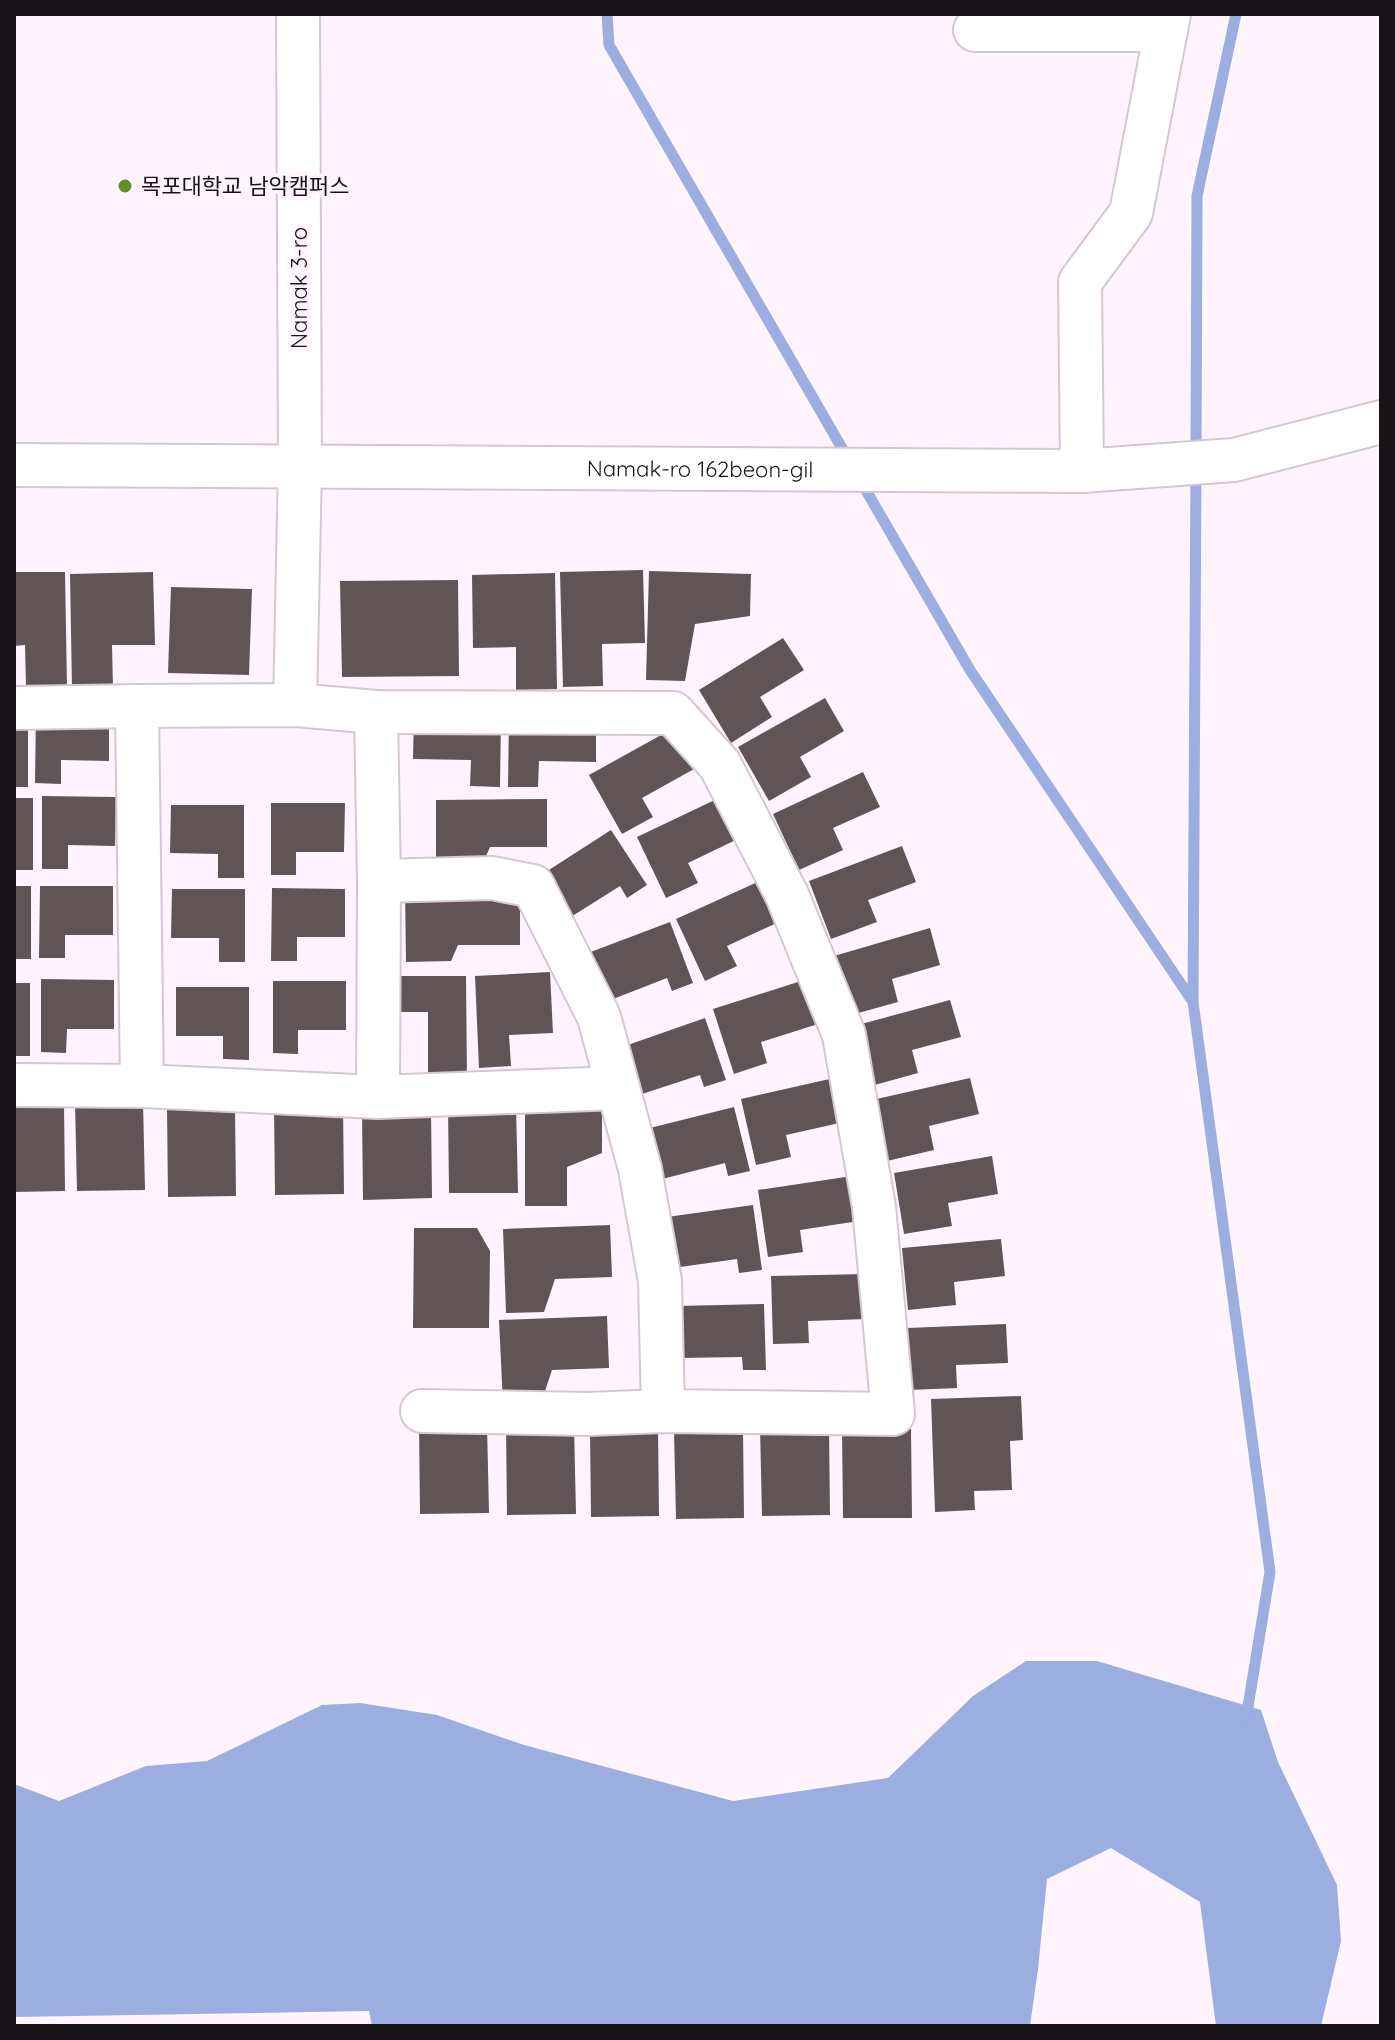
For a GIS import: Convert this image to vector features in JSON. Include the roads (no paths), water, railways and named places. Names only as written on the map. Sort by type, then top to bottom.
[{"type":"street","name":"Namak 3-ro","points":[[295,705],[300,466],[298,14]]},
{"type":"street","points":[[975,30],[1168,22],[1131,213],[1080,282],[1095,470]]},
{"type":"street","name":"Namak-ro 162beon-gil","points":[[14,465],[1095,470],[1234,460],[1381,422]]},
{"type":"street","points":[[14,708],[295,705],[376,712],[673,713],[720,765],[787,895],[844,1035],[874,1207],[893,1414],[422,1411]]},
{"type":"street","points":[[137,706],[142,1086]]},
{"type":"street","points":[[376,712],[378,1097]]},
{"type":"street","points":[[379,881],[492,878],[533,886],[599,1017],[640,1169],[660,1281],[663,1411]]},
{"type":"street","points":[[14,1085],[142,1086],[378,1097],[618,1088]]},
{"type":"water","points":[[1026,1661],[1097,1661],[1261,1710],[1278,1762],[1337,1885],[1341,1941],[1321,2026],[1216,2026],[1200,1902],[1111,1848],[1047,1879],[1030,2026],[372,2026],[369,2011],[14,2017],[14,1784],[59,1801],[146,1766],[207,1761],[322,1705],[360,1703],[437,1715],[524,1745],[733,1801],[888,1778],[973,1696]]},
{"type":"waterway","points":[[607,14],[609,45],[850,462]]},
{"type":"waterway","points":[[1196,454],[1197,196],[1236,14]]},
{"type":"waterway","points":[[1196,471],[1193,1002],[1270,1572],[1246,1719]]},
{"type":"waterway","points":[[860,480],[970,670],[1193,1002]]},
{"type":"place","name":"목포대학교 남악캠퍼스","points":[[125,186]]}]
